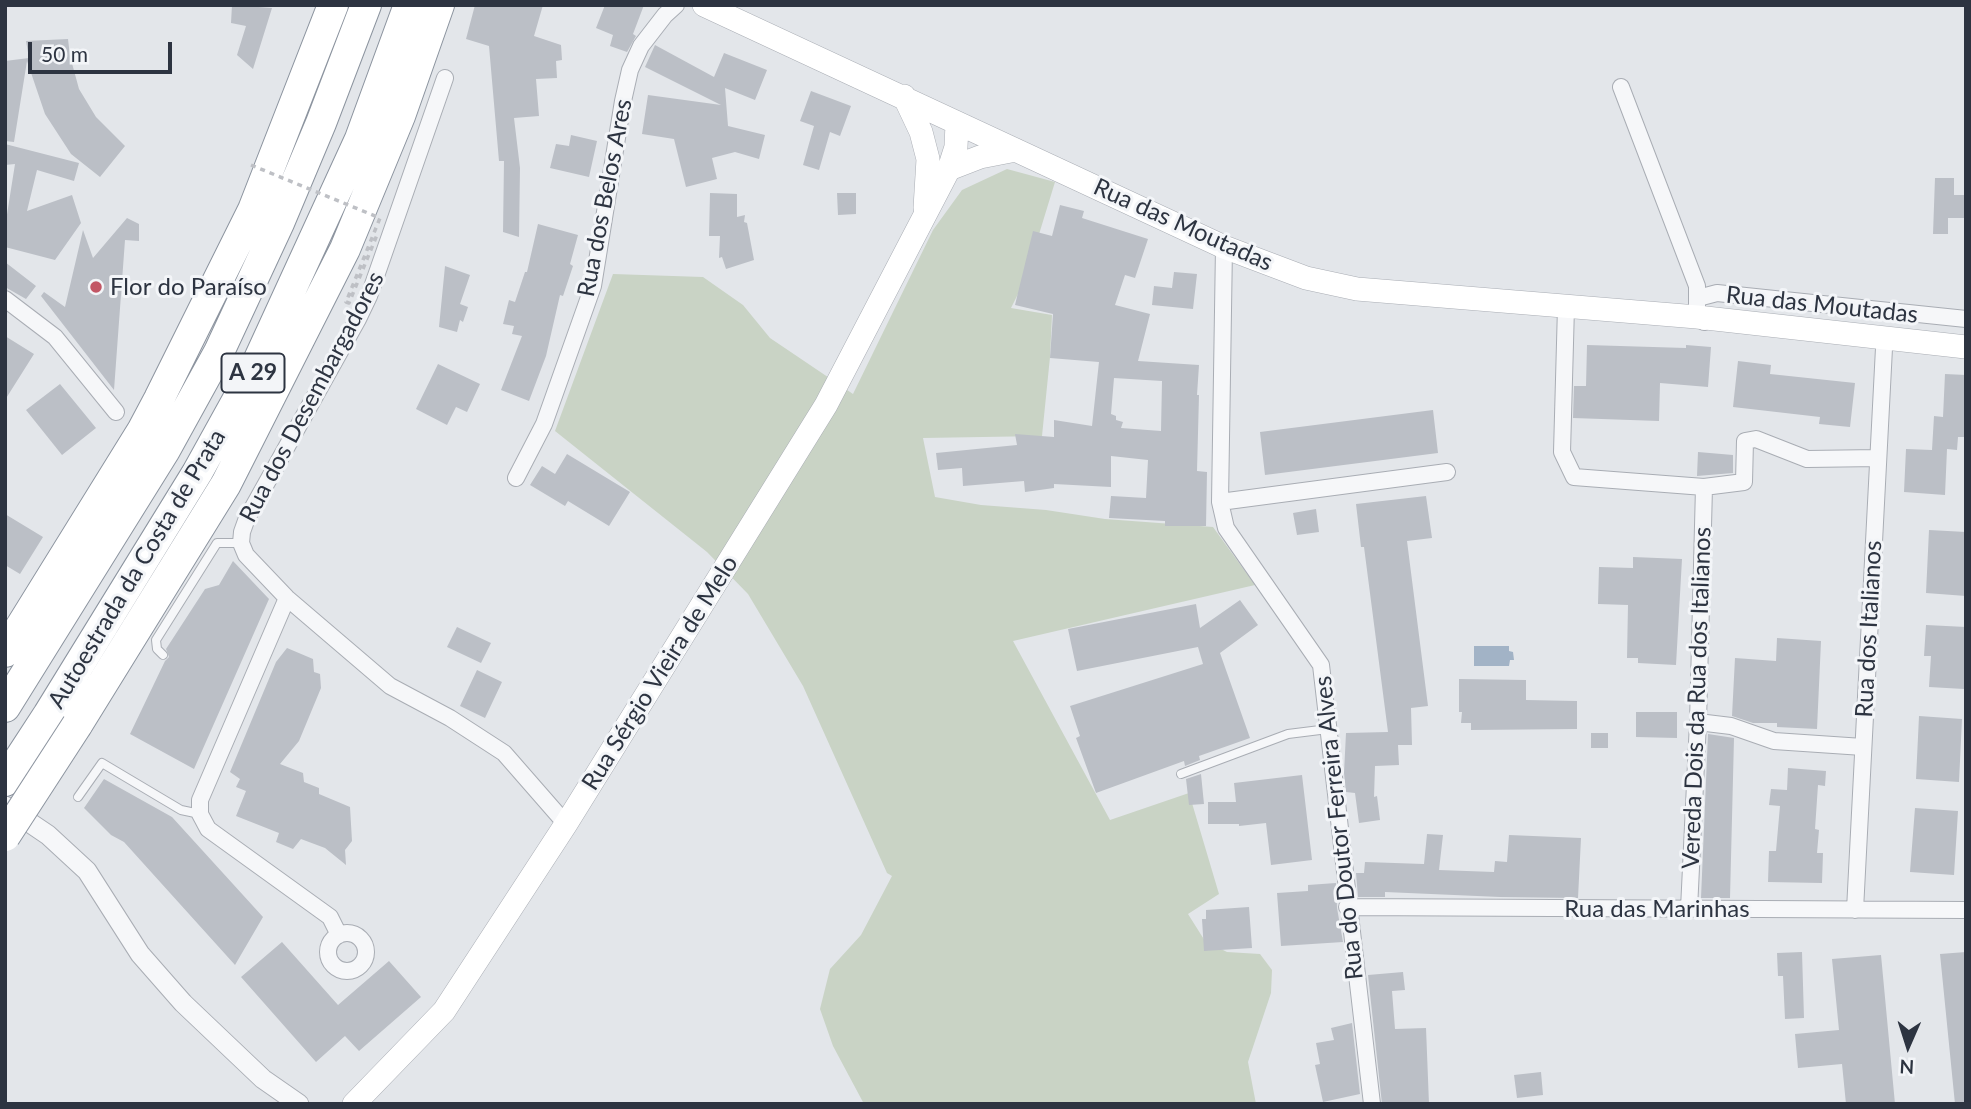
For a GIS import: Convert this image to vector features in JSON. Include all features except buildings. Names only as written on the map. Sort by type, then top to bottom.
[{"type":"highway","name":"A 29","points":[[5,652],[15,620],[142,431],[201,315],[253,210],[333,5]]},
{"type":"highway","name":"Autoestrada da Costa de Prata","points":[[11,698],[165,450],[219,352],[279,223],[366,5]]},
{"type":"highway","name":"Autoestrada da Costa de Prata","points":[[5,781],[197,473],[254,370],[360,139],[409,5]]},
{"type":"highway","name":"A 29","points":[[5,836],[226,484],[345,249],[400,116],[439,5]]},
{"type":"main road","name":"Rua das Moutadas","points":[[704,5],[1224,247],[1306,278],[1357,289],[1566,307],[1697,307],[1966,347]]},
{"type":"main road","name":"Rua Sérgio Vieira de Melo","points":[[904,96],[921,132],[928,159],[924,214]]},
{"type":"main road","name":"Rua Sérgio Vieira de Melo","points":[[354,1104],[444,1011],[566,824],[826,405],[949,169],[956,147],[957,123]]},
{"type":"main road","points":[[928,159],[939,139],[957,123]]},
{"type":"main road","points":[[949,169],[980,157],[1016,150]]},
{"type":"street","name":"Rua dos Belos Ares","points":[[516,478],[544,424],[593,286],[630,70],[641,46],[676,5]]},
{"type":"street","name":"Rua dos Desembargadores","points":[[445,78],[369,296],[247,518],[241,543],[246,555],[287,598],[390,686],[450,718],[503,753],[566,824]]},
{"type":"street","points":[[1621,87],[1697,286],[1697,307]]},
{"type":"street","name":"Rua do Doutor Ferreira Alves","points":[[1224,247],[1220,502],[1226,528],[1321,665],[1372,1104]]},
{"type":"street","name":"Rua das Moutadas","points":[[1966,319],[1717,293],[1697,307],[1716,328],[1966,357]]},
{"type":"street","points":[[5,299],[55,337],[116,412]]},
{"type":"street","points":[[1566,307],[1562,452],[1574,477],[1704,487],[1744,482],[1745,441],[1756,439],[1807,459],[1878,458]]},
{"type":"street","name":"Rua dos Italianos","points":[[1855,910],[1884,348]]},
{"type":"street","points":[[1220,502],[1447,472]]},
{"type":"street","name":"Vereda Dois da Rua dos Italianos","points":[[1689,909],[1698,722],[1704,487]]},
{"type":"street","points":[[287,598],[200,800],[200,814],[208,829],[330,917],[339,934]]},
{"type":"street","points":[[1698,722],[1731,726],[1774,741],[1863,747]]},
{"type":"street","points":[[5,806],[48,835],[87,871],[140,954],[183,1003],[263,1079],[295,1103]]},
{"type":"street","name":"Rua das Marinhas","points":[[1347,907],[1966,910]]},
{"type":"lane","points":[[163,654],[157,649],[156,640],[217,543],[241,543]]},
{"type":"lane","points":[[1181,774],[1288,734],[1328,729]]},
{"type":"lane","points":[[78,797],[102,763],[181,810],[200,814]]},
{"type":"path","points":[[251,165],[380,218],[346,302],[349,303],[377,235]]},
{"type":"green space","points":[[1007,169],[1055,182],[1025,280],[1011,308],[1052,315],[1042,436],[923,438],[935,497],[1105,519],[1213,527],[1255,585],[1013,641],[1110,820],[1189,793],[1219,894],[1188,914],[1205,941],[1227,952],[1260,954],[1272,970],[1271,993],[1248,1062],[1256,1104],[864,1104],[833,1046],[820,1009],[830,969],[861,935],[892,876],[887,873],[803,686],[748,594],[707,552],[555,431],[613,274],[703,277],[743,305],[770,338],[853,394],[933,230],[962,190]]},
{"type":"water","points":[[1474,646],[1509,646],[1514,660],[1510,660],[1509,666],[1474,666]]},
{"type":"place","name":"Flor do Paraíso","points":[[96,287]]}]
